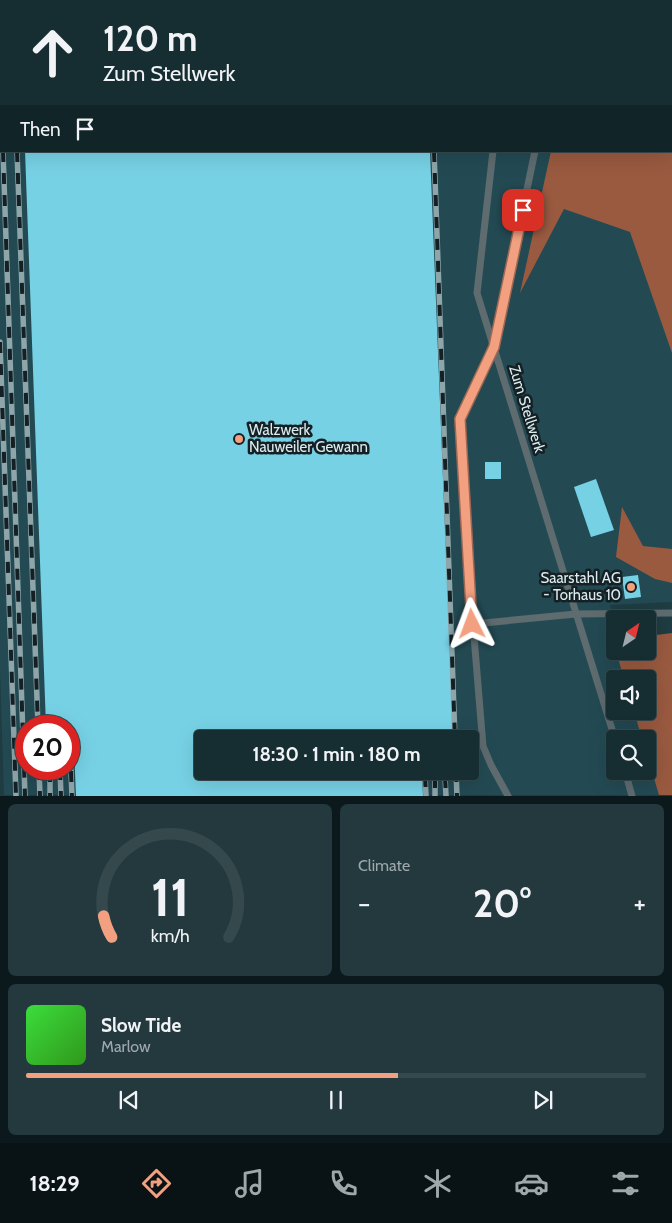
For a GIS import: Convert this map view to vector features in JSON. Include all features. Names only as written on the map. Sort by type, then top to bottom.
[{"type":"lane","points":[[493,152],[477,293],[494,347],[460,419],[472,624],[483,746],[490,765],[508,796]]},
{"type":"lane","name":"Zum Stellwerk","points":[[535,152],[494,347],[612,730]]},
{"type":"lane","points":[[472,624],[576,614],[672,613]]},
{"type":"lane","points":[[628,780],[632,796]]},
{"type":"shaded area","name":"Walzwerk Nauweiler Gewann","points":[[0,152],[672,152],[672,602],[610,605],[611,610],[606,610],[606,660],[625,660],[628,670],[606,670],[606,720],[641,720],[644,730],[606,730],[606,780],[656,780],[656,776],[661,795],[4,795],[0,670]]},
{"type":"shaded area","points":[[551,152],[672,152],[672,353],[630,232],[564,209],[520,293]]},
{"type":"shaded area","points":[[622,507],[643,546],[672,549],[672,583],[655,579],[616,557]]},
{"type":"shaded area","points":[[672,633],[672,795],[659,795],[655,780],[656,730],[639,730],[637,720],[656,720],[656,670],[621,670],[619,660],[656,660],[656,635]]},
{"type":"building","name":"Walzwerk Nauweiler Gewann","points":[[25,152],[430,152],[453,730],[194,730],[194,780],[422,780],[423,796],[76,796],[75,780],[80,780],[80,715],[46,715]]},
{"type":"building","points":[[485,462],[501,462],[501,479],[485,479]]},
{"type":"building","points":[[596,479],[614,530],[591,537],[574,487]]},
{"type":"building","name":"Saarstahl AG - Torhaus 10","points":[[638,575],[641,597],[625,599],[622,577]]},
{"type":"railway","points":[[3,152],[25,796]]},
{"type":"railway","points":[[17,152],[38,715]]},
{"type":"railway","points":[[434,152],[455,730]]},
{"type":"railway","points":[[0,342],[16,796]]},
{"type":"railway","points":[[39,780],[40,796]]},
{"type":"railway","points":[[50,780],[50,796]]},
{"type":"railway","points":[[60,780],[61,796]]},
{"type":"railway","points":[[71,780],[72,796]]},
{"type":"railway","points":[[425,780],[426,796]]},
{"type":"railway","points":[[435,780],[435,796]]},
{"type":"railway","points":[[445,780],[446,796]]},
{"type":"railway","points":[[456,780],[457,796]]},
{"type":"place","name":"Walzwerk Nauweiler Gewann","points":[[239,439]]},
{"type":"place","name":"Saarstahl AG - Torhaus 10","points":[[631,587]]},
{"type":"route","points":[[472,624],[460,419],[494,347],[523,210]]}]
